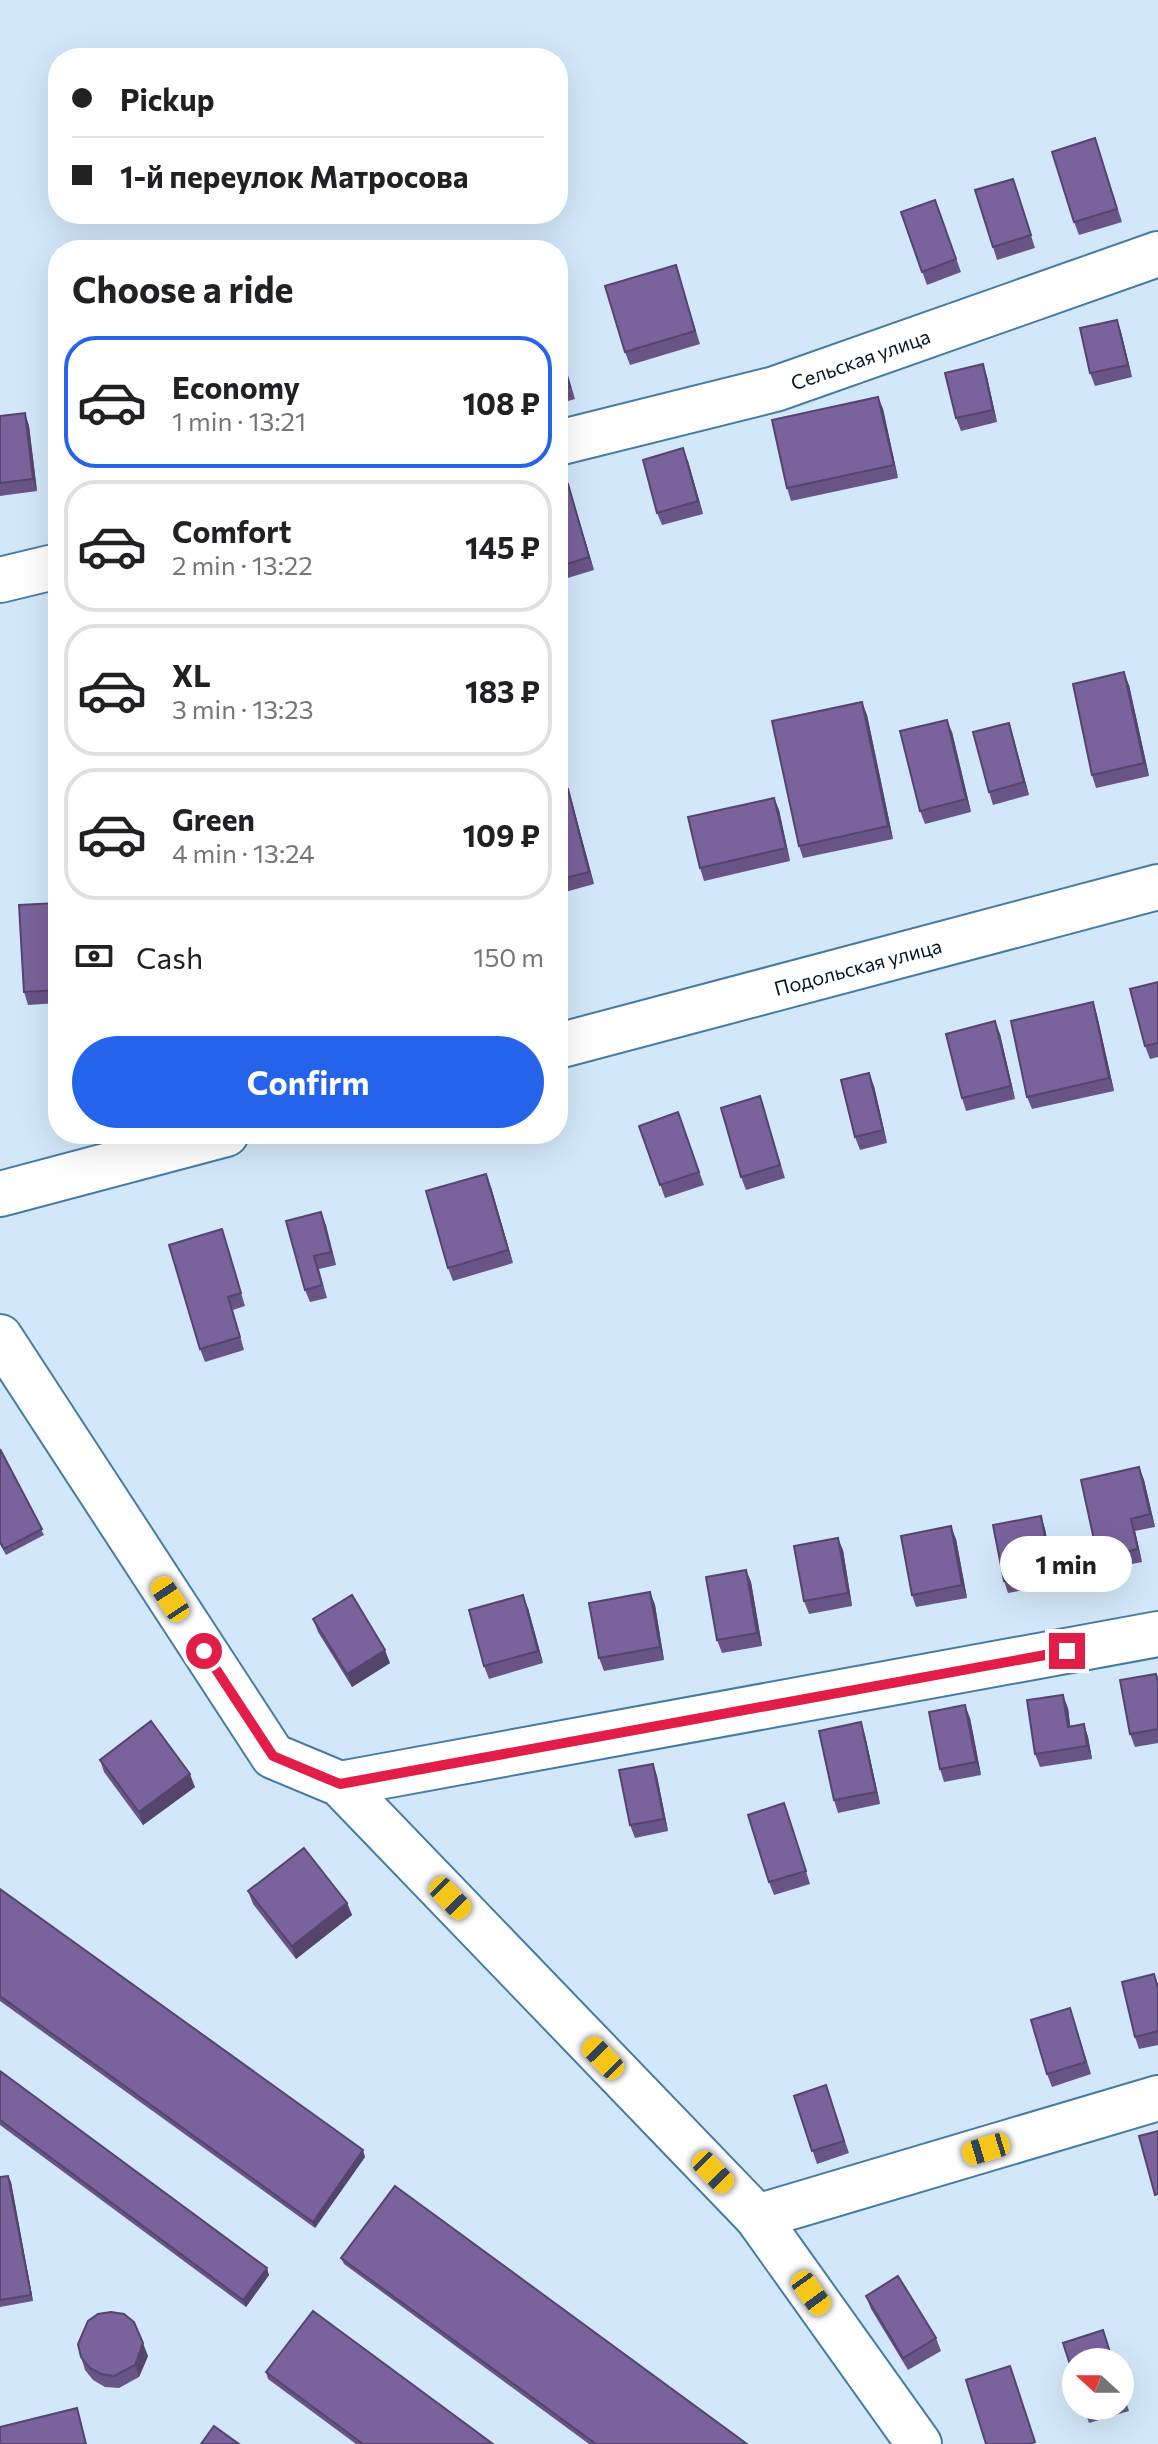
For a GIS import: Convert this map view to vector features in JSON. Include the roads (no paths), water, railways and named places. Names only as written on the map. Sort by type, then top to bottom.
[{"type":"street","name":"Сельская улица","points":[[568,441],[775,389],[1158,254]]},
{"type":"street","points":[[0,580],[48,568]]},
{"type":"street","name":"Подольская улица","points":[[568,1043],[1158,887]]},
{"type":"street","points":[[0,1194],[188,1144]]},
{"type":"street","points":[[0,1337],[273,1756],[340,1784],[757,2217],[919,2444]]},
{"type":"street","points":[[340,1784],[1158,1634]]},
{"type":"street","points":[[757,2217],[1158,2098]]}]
